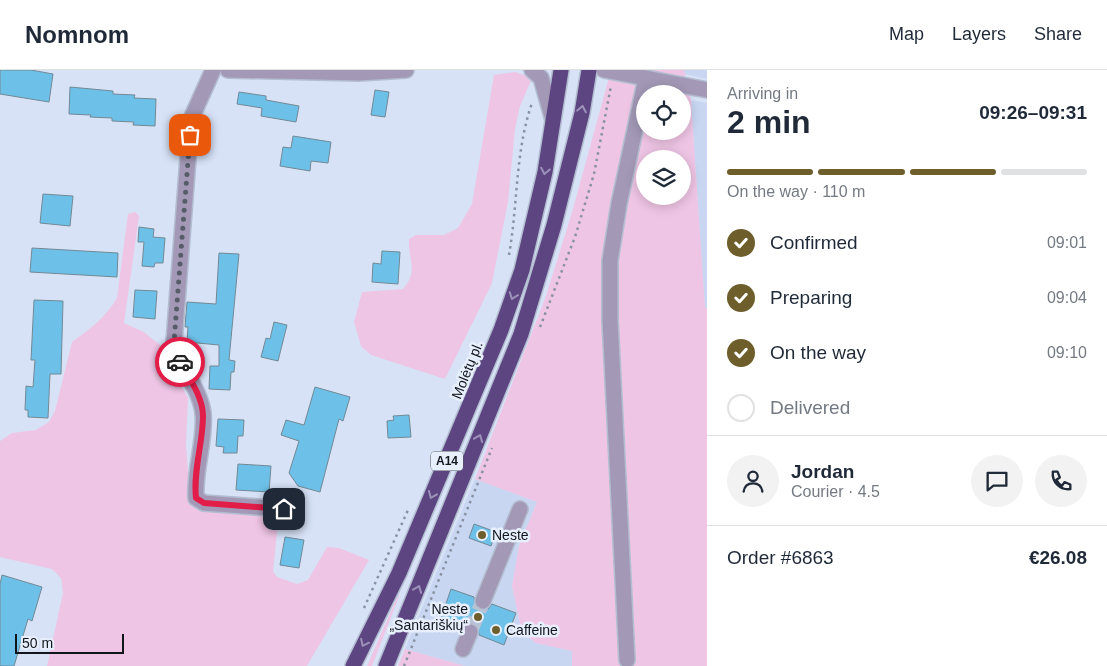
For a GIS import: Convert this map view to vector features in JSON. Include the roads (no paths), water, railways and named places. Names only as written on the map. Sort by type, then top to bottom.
[{"type":"highway","name":"Molėtų pl.","points":[[353,666],[399,573],[501,330],[522,270],[554,123],[561,70]]},
{"type":"highway","name":"A14","points":[[386,666],[521,334],[554,225],[582,113],[589,70]]},
{"type":"street","points":[[213,70],[191,119],[174,342],[180,361],[200,400],[203,415],[195,484],[196,498],[204,503],[284,509]]},
{"type":"street","points":[[228,70],[350,73],[406,70]]},
{"type":"street","points":[[604,70],[707,90]]},
{"type":"street","points":[[536,74],[554,123]]},
{"type":"street","points":[[627,660],[611,339],[610,261],[618,212],[646,78]]},
{"type":"street","points":[[483,600],[520,509]]},
{"type":"street","points":[[463,649],[470,632]]},
{"type":"tunnel","points":[[470,632],[483,601]]},
{"type":"place","name":"Neste","points":[[482,535]]},
{"type":"place","name":"Neste „Santariškių“","points":[[478,617]]},
{"type":"place","name":"Caffeine","points":[[496,630]]}]
